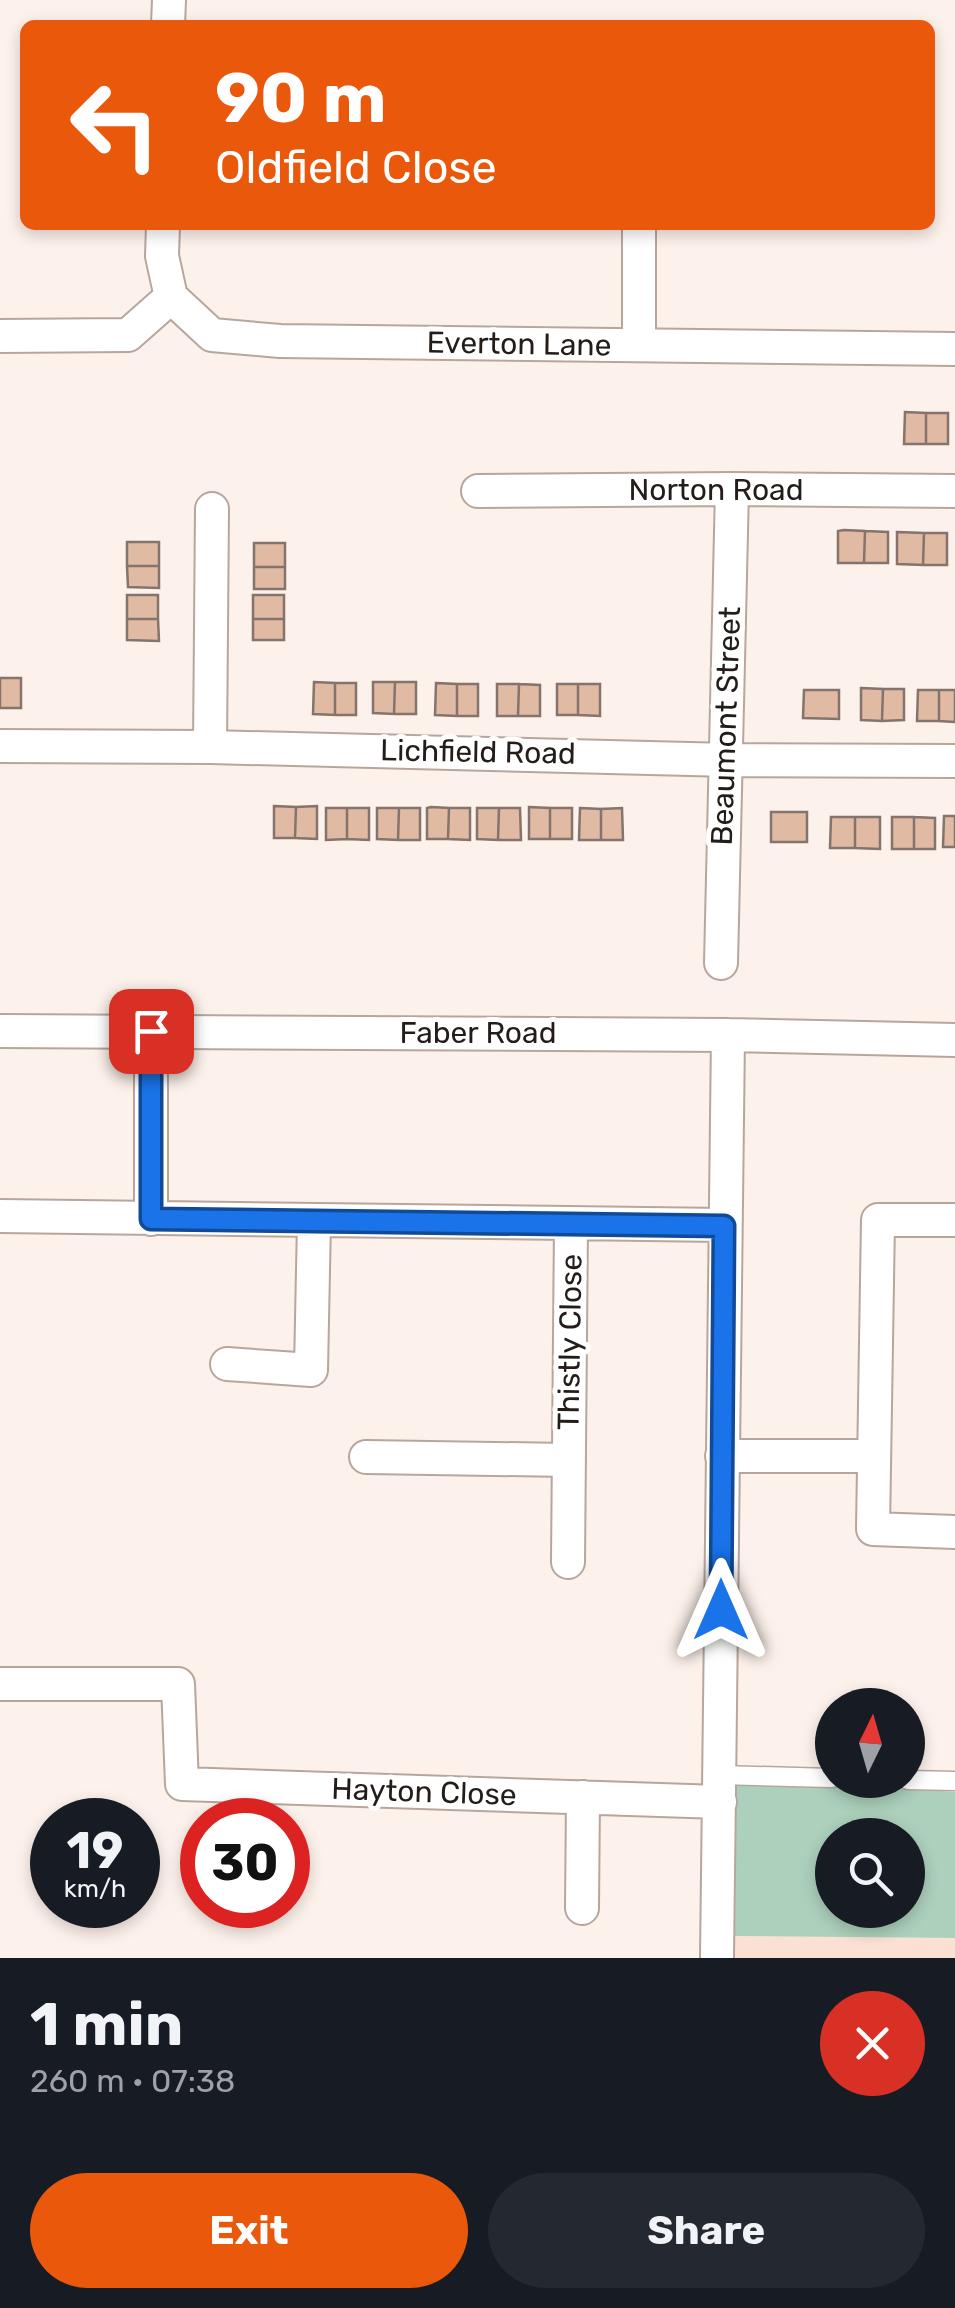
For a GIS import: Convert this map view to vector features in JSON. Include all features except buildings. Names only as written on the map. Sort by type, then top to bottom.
[{"type":"street","points":[[0,336],[128,336],[171,297],[162,256],[163,230]]},
{"type":"street","points":[[639,230],[639,345]]},
{"type":"street","name":"Everton Lane","points":[[171,297],[212,334],[280,340],[955,349]]},
{"type":"street","name":"Beaumont Street","points":[[721,963],[732,489]]},
{"type":"street","name":"Norton Road","points":[[478,491],[955,491]]},
{"type":"street","points":[[210,746],[212,509]]},
{"type":"street","name":"Lichfield Road","points":[[0,746],[210,746],[955,761]]},
{"type":"street","name":"Faber Road","points":[[0,1031],[955,1040]]},
{"type":"street","points":[[151,1031],[151,1219]]},
{"type":"street","points":[[717,1958],[728,1035]]},
{"type":"street","points":[[0,1216],[724,1226]]},
{"type":"street","points":[[955,1220],[878,1220],[873,1530],[955,1532]]},
{"type":"street","points":[[227,1364],[311,1370],[314,1221]]},
{"type":"street","name":"Thistly Close","points":[[568,1562],[571,1224]]},
{"type":"street","points":[[722,1456],[874,1456]]},
{"type":"street","name":"Thistly Close","points":[[366,1457],[568,1460]]},
{"type":"street","name":"Hayton Close","points":[[0,1684],[178,1684],[182,1784],[583,1798],[720,1788]]},
{"type":"street","points":[[582,1908],[583,1798]]},
{"type":"lane","points":[[720,1788],[815,1780]]},
{"type":"lane","points":[[925,1780],[955,1781]]},
{"type":"shaded area","points":[[735,1936],[955,1938],[955,1958],[733,1958]]},
{"type":"green space","points":[[736,1775],[815,1781],[815,1798],[925,1798],[925,1790],[955,1792],[955,1938],[735,1936]]},
{"type":"route","points":[[151,1031],[151,1219],[724,1226],[721,1610]]}]
